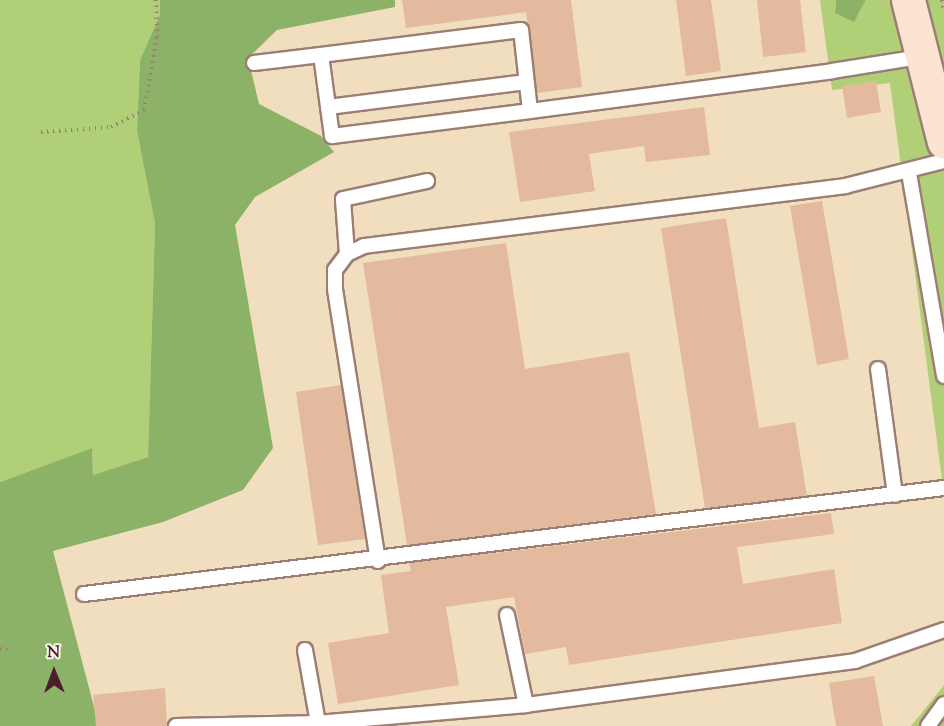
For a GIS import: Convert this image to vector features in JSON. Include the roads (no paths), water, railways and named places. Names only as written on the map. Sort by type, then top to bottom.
[{"type":"main road","points":[[908,0],[919,57],[944,142]]},
{"type":"lane","points":[[254,63],[521,30],[530,111]]},
{"type":"lane","points":[[321,55],[332,136],[919,57]]},
{"type":"lane","points":[[328,107],[526,82]]},
{"type":"lane","points":[[378,561],[335,288],[335,270],[347,254],[364,246],[845,186],[909,173],[944,161]]},
{"type":"lane","points":[[909,173],[944,376]]},
{"type":"lane","points":[[347,254],[343,199],[427,181]]},
{"type":"lane","points":[[878,369],[895,495]]},
{"type":"lane","points":[[84,594],[378,561],[944,488]]},
{"type":"lane","points":[[507,615],[526,705]]},
{"type":"lane","points":[[176,726],[318,723],[526,705],[855,661],[944,630]]},
{"type":"lane","points":[[305,650],[318,723]]},
{"type":"lane","points":[[928,726],[944,704]]}]
